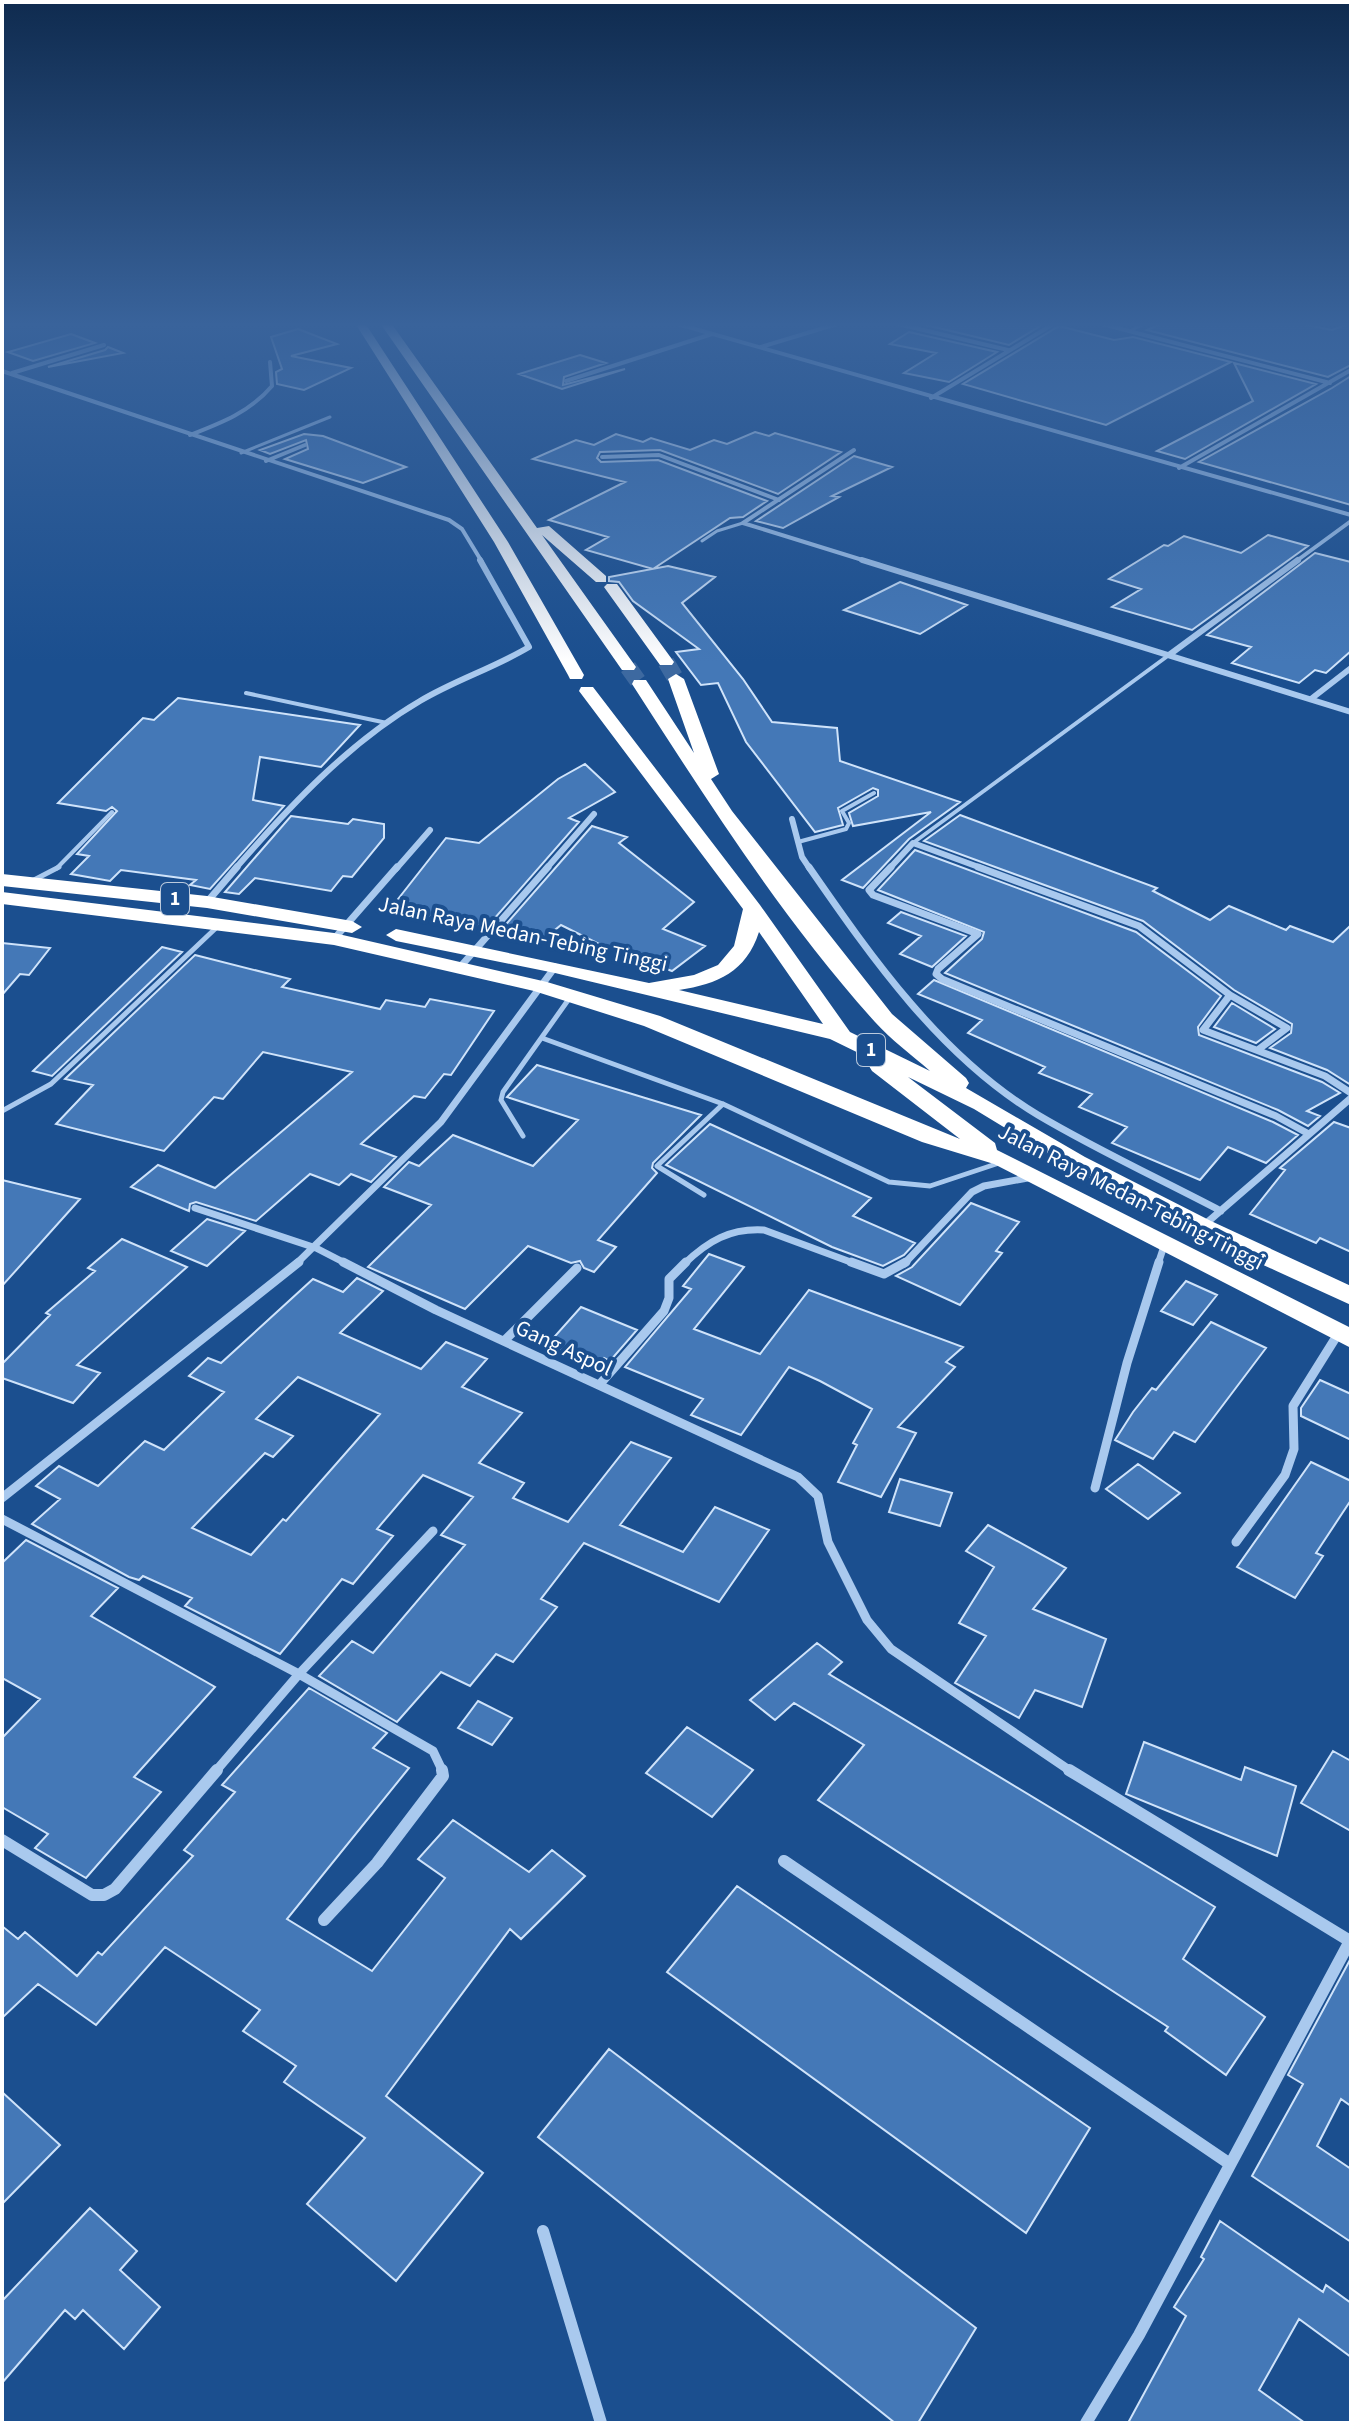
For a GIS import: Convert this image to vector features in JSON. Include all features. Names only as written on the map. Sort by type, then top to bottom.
[{"type":"highway","points":[[433,436],[501,542],[582,683],[753,909],[837,1034],[1004,1160]]},
{"type":"highway","points":[[465,436],[634,676],[724,813],[884,1019],[982,1104]]},
{"type":"highway","points":[[511,502],[606,583],[666,662]]},
{"type":"highway","points":[[676,679],[724,813]]},
{"type":"highway","name":"Jalan Raya Medan-Tebing Tinggi","points":[[2,880],[207,902],[467,958],[555,967],[837,1034],[982,1104],[1077,1162],[1202,1227],[1351,1296]]},
{"type":"highway","name":"Jalan Raya Medan-Tebing Tinggi","points":[[2,898],[221,923],[340,932]]},
{"type":"highway","points":[[624,983],[663,985],[720,974],[745,952],[751,937],[753,909]]},
{"type":"highway","name":"Jalan Raya Medan-Tebing Tinggi","points":[[467,958],[540,986],[652,1021],[930,1137],[1004,1160],[1345,1336]]},
{"type":"street","points":[[193,436],[449,520],[462,529],[529,642],[529,647],[519,653],[408,708],[387,723],[272,825],[207,902]]},
{"type":"street","points":[[1066,436],[1351,515]]},
{"type":"street","points":[[1179,468],[1236,436]]},
{"type":"street","points":[[266,461],[305,445]]},
{"type":"street","points":[[743,523],[854,450]]},
{"type":"street","points":[[602,457],[659,455],[779,500]]},
{"type":"street","points":[[1169,655],[1351,521]]},
{"type":"street","points":[[743,523],[1351,712]]},
{"type":"street","points":[[1311,699],[1351,668]]},
{"type":"street","points":[[467,958],[594,814]]},
{"type":"street","points":[[792,819],[802,857],[866,950],[913,1006],[987,1078],[1037,1114],[1221,1211]]},
{"type":"street","points":[[340,932],[430,830]]},
{"type":"street","points":[[1259,1049],[1287,1028],[1230,995],[1139,926],[913,843],[869,890],[873,895],[978,934],[938,969],[936,974],[942,979],[1276,1116],[1307,1133]]},
{"type":"street","points":[[2,1498],[316,1248],[441,1122],[555,967]]},
{"type":"street","points":[[1202,1227],[1351,1096],[1325,1076],[1203,1030],[1205,1023],[1229,1001],[1230,995]]},
{"type":"street","points":[[600,1384],[664,1311],[669,1298],[669,1279],[707,1242],[724,1232],[744,1227],[764,1230],[871,1272],[884,1274],[900,1268],[972,1192],[984,1186],[1037,1176]]},
{"type":"street","name":"Gang Aspol","points":[[195,1208],[316,1248],[436,1310],[798,1477],[818,1496],[828,1542],[867,1620],[891,1649],[1073,1773],[1350,1940]]},
{"type":"street","points":[[1095,1488],[1127,1363],[1165,1243]]},
{"type":"street","points":[[505,1340],[577,1268]]},
{"type":"street","points":[[1236,1542],[1285,1475],[1294,1449],[1293,1406],[1345,1336]]},
{"type":"street","points":[[2,1519],[299,1674],[433,1751],[442,1765],[443,1776],[377,1863],[324,1920]]},
{"type":"street","points":[[2,1840],[92,1895],[104,1895],[115,1889],[299,1674],[433,1531]]},
{"type":"street","points":[[784,1861],[1230,2164]]},
{"type":"street","points":[[1086,2423],[1139,2335],[1350,1940]]},
{"type":"street","points":[[543,2231],[601,2423]]},
{"type":"lane","points":[[241,453],[283,436]]},
{"type":"lane","points":[[702,541],[717,531],[743,523]]},
{"type":"lane","points":[[913,843],[1169,655]]},
{"type":"lane","points":[[246,693],[387,723]]},
{"type":"lane","points":[[798,842],[846,829],[849,823],[842,811],[874,793]]},
{"type":"lane","points":[[29,882],[58,868],[112,812]]},
{"type":"lane","points":[[2,1111],[51,1084],[221,923]]},
{"type":"lane","points":[[523,1136],[501,1100],[508,1085],[571,996]]},
{"type":"lane","points":[[542,1038],[723,1104],[889,1182],[930,1186],[1004,1160]]},
{"type":"lane","points":[[704,1195],[657,1166],[723,1104]]},
{"type":"building","points":[[298,436],[323,436],[406,467],[363,483],[285,459],[308,449],[306,440],[270,454],[260,450]]},
{"type":"building","points":[[612,436],[643,442],[651,438],[690,450],[714,440],[727,444],[745,436],[786,436],[841,452],[778,494],[660,450],[600,452],[597,458],[601,462],[658,460],[767,501],[743,517],[730,518],[653,569],[586,550],[608,537],[549,520],[625,482],[533,459],[576,440],[594,445]]},
{"type":"building","points":[[1185,436],[1225,436],[1185,459],[1157,451]]},
{"type":"building","points":[[1245,436],[1351,436],[1351,505],[1199,462]]},
{"type":"building","points":[[854,456],[892,467],[832,496],[839,497],[783,528],[756,521]]},
{"type":"building","points":[[1268,535],[1308,546],[1192,630],[1112,607],[1141,589],[1109,579],[1164,545],[1168,546],[1184,536],[1241,553]]},
{"type":"building","points":[[1315,553],[1351,562],[1351,651],[1326,673],[1315,670],[1299,683],[1232,663],[1251,647],[1207,635]]},
{"type":"building","points":[[668,566],[715,577],[682,603],[743,679],[772,722],[837,728],[840,761],[960,802],[909,839],[863,888],[842,880],[931,812],[853,826],[849,813],[878,796],[878,790],[873,788],[838,808],[843,825],[815,832],[746,742],[718,683],[701,685],[676,652],[699,649],[633,601],[619,582],[609,581],[609,577]]},
{"type":"building","points":[[900,582],[967,605],[920,634],[844,610]]},
{"type":"building","points":[[178,698],[360,725],[321,767],[260,757],[253,800],[284,806],[210,889],[190,885],[196,880],[121,870],[110,881],[71,874],[89,856],[77,854],[117,811],[112,807],[106,811],[58,803],[143,718],[154,720]]},
{"type":"building","points":[[585,764],[615,792],[569,818],[579,822],[487,927],[391,908],[446,838],[479,843],[558,779]]},
{"type":"building","points":[[960,815],[1157,888],[1153,891],[1210,920],[1229,906],[1286,930],[1290,926],[1333,942],[1351,925],[1351,1085],[1327,1070],[1270,1048],[1291,1033],[1292,1024],[1234,990],[1143,921],[924,841]]},
{"type":"building","points":[[291,816],[348,824],[353,819],[384,824],[384,838],[352,877],[343,876],[331,891],[255,878],[239,894],[225,892]]},
{"type":"building","points":[[592,826],[627,837],[619,843],[694,902],[663,929],[705,946],[672,971],[601,945],[561,925],[539,943],[501,930]]},
{"type":"building","points":[[915,850],[1136,932],[1221,996],[1198,1027],[1199,1035],[1322,1082],[1340,1093],[1307,1111],[1320,1116],[1308,1126],[1278,1110],[945,973],[982,939],[984,932],[878,890]]},
{"type":"building","points":[[901,912],[966,936],[932,967],[900,954],[921,936],[888,923]]},
{"type":"building","points":[[2,943],[50,948],[29,975],[20,974],[2,995]]},
{"type":"building","points":[[162,947],[182,952],[52,1076],[33,1071]]},
{"type":"building","points":[[195,955],[290,979],[282,987],[380,1009],[386,1000],[425,1007],[430,999],[494,1011],[451,1075],[444,1074],[425,1098],[414,1096],[361,1144],[396,1157],[371,1182],[351,1174],[339,1185],[310,1174],[256,1221],[196,1202],[190,1204],[189,1211],[131,1187],[158,1165],[215,1188],[352,1072],[263,1052],[223,1099],[214,1097],[164,1151],[56,1124],[93,1085],[65,1079]]},
{"type":"building","points":[[934,980],[1298,1135],[1266,1163],[1228,1147],[1200,1180],[1112,1143],[1127,1127],[1079,1107],[1092,1094],[1039,1073],[1045,1067],[968,1033],[982,1020],[918,994]]},
{"type":"building","points":[[1232,1003],[1275,1029],[1256,1043],[1214,1027]]},
{"type":"building","points":[[537,1065],[701,1115],[653,1163],[652,1168],[657,1173],[598,1240],[616,1247],[594,1272],[584,1268],[580,1261],[571,1263],[528,1246],[465,1309],[368,1267],[431,1205],[384,1187],[409,1162],[419,1166],[453,1135],[533,1166],[578,1120],[507,1097]]},
{"type":"building","points":[[1334,1122],[1351,1128],[1351,1252],[1320,1238],[1316,1243],[1250,1214],[1285,1170],[1280,1168]]},
{"type":"building","points":[[710,1124],[871,1198],[853,1216],[915,1243],[904,1255],[883,1266],[832,1247],[666,1165]]},
{"type":"building","points":[[2,1180],[80,1199],[2,1286]]},
{"type":"building","points":[[971,1203],[1019,1222],[996,1251],[1002,1253],[960,1305],[896,1276],[912,1267]]},
{"type":"building","points":[[207,1219],[245,1231],[207,1266],[171,1251]]},
{"type":"building","points":[[122,1239],[187,1267],[77,1365],[100,1373],[73,1403],[2,1378],[2,1364],[50,1315],[46,1313],[95,1271],[88,1268]]},
{"type":"building","points":[[709,1254],[744,1267],[694,1329],[760,1354],[809,1290],[963,1347],[946,1362],[955,1367],[898,1427],[916,1433],[881,1497],[838,1482],[857,1445],[853,1443],[872,1409],[820,1381],[789,1367],[741,1435],[691,1415],[703,1399],[625,1367],[691,1289],[683,1286]]},
{"type":"building","points":[[357,1278],[383,1291],[340,1333],[421,1369],[446,1342],[487,1359],[462,1387],[522,1413],[479,1463],[524,1483],[513,1498],[568,1522],[631,1442],[671,1458],[620,1525],[683,1552],[715,1507],[769,1530],[719,1602],[584,1543],[541,1599],[557,1607],[513,1662],[496,1654],[470,1686],[441,1672],[397,1722],[319,1676],[352,1641],[373,1653],[465,1545],[441,1535],[473,1497],[423,1475],[377,1529],[393,1536],[353,1584],[342,1579],[280,1654],[185,1606],[192,1598],[143,1576],[139,1580],[129,1577],[32,1524],[60,1499],[36,1486],[59,1466],[98,1486],[145,1441],[164,1450],[224,1392],[189,1376],[208,1358],[221,1363],[313,1279],[343,1292]],"holes":[[[298,1377],[380,1414],[286,1521],[283,1519],[251,1555],[192,1528],[265,1453],[273,1457],[293,1436],[256,1419]]]},
{"type":"building","points":[[1186,1281],[1217,1295],[1193,1325],[1161,1311]]},
{"type":"building","points":[[581,1307],[637,1330],[610,1361],[604,1358],[597,1366],[547,1345]]},
{"type":"building","points":[[1211,1322],[1266,1348],[1195,1442],[1174,1432],[1153,1459],[1115,1440],[1152,1388],[1156,1390]]},
{"type":"building","points":[[1320,1380],[1351,1394],[1351,1440],[1301,1416],[1301,1408]]},
{"type":"building","points":[[1311,1462],[1351,1481],[1351,1500],[1316,1553],[1323,1556],[1295,1598],[1237,1567]]},
{"type":"building","points":[[1138,1464],[1180,1493],[1148,1519],[1106,1489]]},
{"type":"building","points":[[900,1479],[952,1493],[940,1526],[889,1512]]},
{"type":"building","points":[[988,1525],[1066,1568],[1033,1609],[1106,1639],[1082,1707],[1035,1690],[1019,1718],[955,1683],[986,1636],[959,1623],[994,1567],[966,1551]]},
{"type":"building","points":[[26,1540],[118,1588],[91,1616],[215,1687],[134,1777],[161,1792],[86,1878],[35,1848],[48,1834],[2,1807],[2,1738],[40,1699],[2,1678],[2,1563]]},
{"type":"building","points":[[817,1643],[842,1662],[829,1674],[1215,1907],[1183,1959],[1265,2017],[1226,2075],[1165,2031],[1168,2027],[818,1800],[864,1745],[794,1703],[775,1720],[750,1700]]},
{"type":"building","points":[[309,1688],[387,1733],[373,1748],[409,1768],[287,1919],[372,1971],[445,1878],[418,1859],[453,1820],[529,1872],[552,1850],[585,1876],[521,1939],[510,1929],[386,2096],[483,2173],[396,2281],[307,2204],[365,2138],[284,2082],[296,2066],[243,2031],[260,2010],[165,1947],[96,2025],[38,1984],[2,2018],[2,1926],[18,1939],[25,1932],[77,1976],[98,1952],[102,1955],[193,1856],[184,1850],[235,1792],[222,1785]]},
{"type":"building","points":[[478,1701],[512,1718],[492,1745],[458,1728]]},
{"type":"building","points":[[687,1727],[753,1770],[712,1817],[646,1773]]},
{"type":"building","points":[[1144,1742],[1241,1780],[1245,1767],[1296,1786],[1277,1856],[1126,1794]]},
{"type":"building","points":[[1333,1751],[1351,1761],[1351,1831],[1301,1803]]},
{"type":"building","points":[[737,1886],[1090,2128],[1026,2233],[667,1972]]},
{"type":"building","points":[[1351,1958],[1351,2106],[1341,2099],[1317,2146],[1351,2169],[1351,2242],[1252,2176],[1303,2084],[1288,2075]]},
{"type":"building","points":[[609,2049],[976,2328],[918,2423],[895,2423],[538,2137]]},
{"type":"building","points":[[2,2092],[60,2145],[2,2204]]},
{"type":"building","points":[[90,2208],[137,2251],[120,2270],[160,2307],[124,2349],[83,2310],[75,2319],[65,2310],[2,2383],[2,2301]]},
{"type":"building","points":[[1220,2221],[1323,2292],[1326,2285],[1351,2303],[1351,2357],[1299,2319],[1259,2390],[1305,2423],[1128,2423],[1186,2316],[1174,2307],[1204,2259],[1201,2257]]},
{"type":"tunnel","points":[[666,662],[676,679]]},
{"type":"tunnel","points":[[628,667],[640,684]]}]
